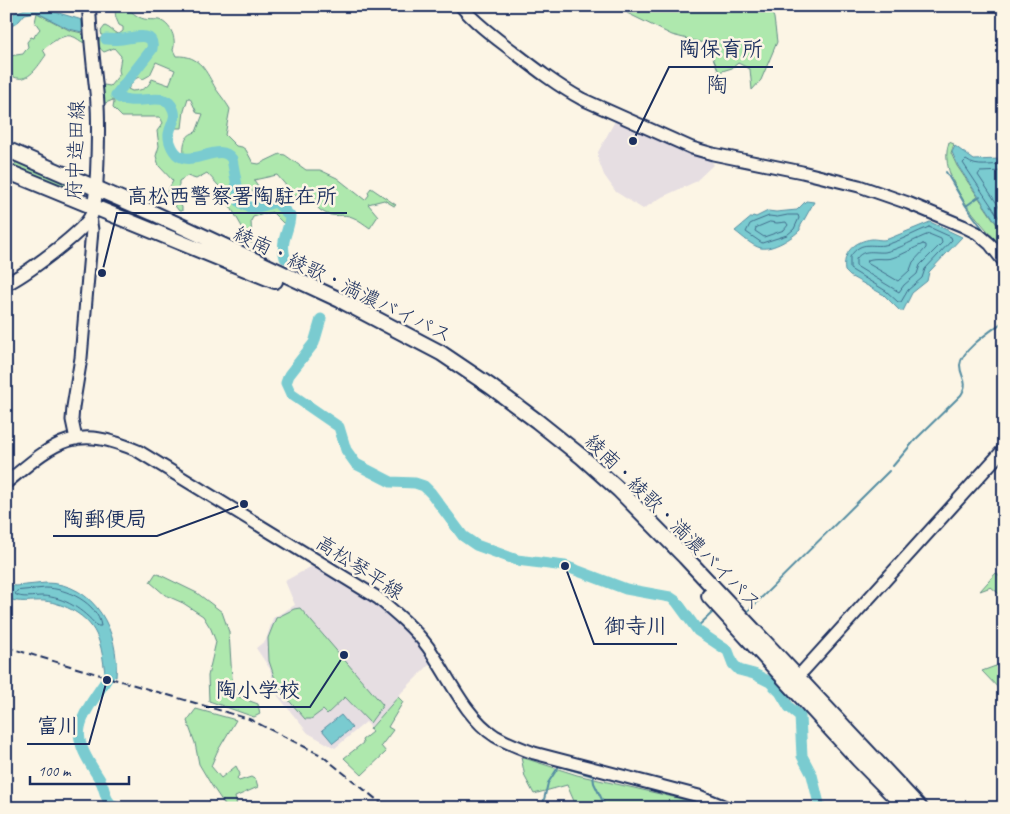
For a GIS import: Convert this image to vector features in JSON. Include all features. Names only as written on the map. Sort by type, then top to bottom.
[{"type":"highway","name":"綾南・綾歌・満濃バイパス","points":[[6,149],[153,213],[263,270],[338,304],[436,361],[537,426],[612,497],[794,680],[858,759],[909,806]]},
{"type":"highway","name":"綾南・綾歌・満濃バイパス","points":[[6,171],[91,212],[263,270]]},
{"type":"main road","name":"府中造田線","points":[[6,284],[49,255],[77,231],[91,212],[96,189],[97,98],[90,43],[89,6]]},
{"type":"street","points":[[461,6],[487,31],[564,90],[582,99],[692,148],[859,186],[908,203],[977,233],[990,244],[1004,262]]},
{"type":"street","points":[[76,439],[72,420],[81,358],[92,230],[91,212]]},
{"type":"street","name":"高松琴平線","points":[[6,483],[50,448],[76,439],[107,439],[138,451],[378,598],[398,614],[426,645],[469,709],[485,728],[494,735],[534,753],[699,796],[728,808]]},
{"type":"street","points":[[794,680],[1004,449]]},
{"type":"shaded area","points":[[619,119],[704,155],[714,164],[695,182],[662,197],[643,209],[616,192],[604,175],[598,159],[598,152],[615,121]]},
{"type":"shaded area","points":[[314,565],[378,605],[409,632],[432,662],[371,727],[366,722],[335,748],[308,733],[277,695],[270,669],[256,648],[266,640],[273,618],[295,605],[285,581]]},
{"type":"green space","points":[[118,6],[124,7],[142,18],[159,20],[170,28],[174,41],[173,50],[176,56],[191,58],[206,71],[230,109],[225,135],[236,146],[246,150],[253,163],[259,164],[280,154],[285,155],[306,170],[320,170],[337,178],[365,200],[371,188],[396,205],[394,206],[384,200],[368,204],[378,216],[370,228],[349,216],[332,215],[320,210],[310,198],[295,196],[277,175],[254,180],[258,186],[254,191],[239,195],[237,174],[229,154],[224,151],[217,151],[186,157],[184,155],[185,141],[189,135],[196,132],[203,114],[197,113],[190,98],[188,98],[184,111],[182,128],[173,128],[175,112],[167,98],[124,98],[118,94],[153,49],[153,41],[149,37],[142,35],[102,36],[101,31],[105,26],[119,34],[123,31],[123,27],[119,25],[116,18]],"holes":[[[156,62],[175,70],[169,85],[152,79],[142,89],[132,91],[128,89],[135,79],[139,77],[143,79],[150,75]]]},
{"type":"green space","points":[[631,6],[769,6],[774,18],[777,42],[761,80],[752,90],[750,69],[738,63],[732,68],[719,72],[707,44],[672,35],[627,13]]},
{"type":"green space","points":[[37,13],[69,30],[82,33],[85,43],[71,36],[60,38],[43,50],[46,55],[31,74],[22,78],[15,77],[6,72],[6,54],[9,56],[23,54],[28,47],[27,42],[31,37],[34,38],[40,29],[35,22]]},
{"type":"green space","points":[[139,37],[150,40],[151,48],[115,95],[122,101],[166,101],[173,114],[167,136],[172,150],[179,158],[186,161],[211,155],[220,154],[228,156],[231,160],[238,203],[252,208],[276,204],[288,216],[288,221],[283,223],[272,212],[253,217],[251,221],[252,243],[243,239],[245,232],[218,185],[207,173],[196,179],[187,176],[179,181],[179,186],[171,193],[182,207],[182,211],[179,211],[168,197],[167,192],[173,181],[159,166],[156,156],[159,146],[157,131],[163,123],[160,117],[122,117],[113,108],[113,100],[103,104],[100,90],[104,85],[110,86],[120,74],[121,56],[114,48],[102,51],[99,46],[100,38],[114,41]]},
{"type":"green space","points":[[949,142],[954,144],[951,153],[957,166],[1004,235],[1004,250],[963,200],[955,185],[949,171],[947,156]]},
{"type":"green space","points":[[19,160],[71,184],[77,192],[11,168]]},
{"type":"green space","points":[[156,573],[197,593],[222,612],[229,632],[232,679],[239,697],[258,704],[260,714],[254,717],[209,701],[208,676],[216,642],[211,629],[203,616],[183,603],[165,595],[150,582]]},
{"type":"green space","points":[[996,573],[1004,580],[1004,598],[991,587],[980,591]]},
{"type":"green space","points":[[300,608],[383,705],[370,723],[345,697],[327,714],[323,710],[311,719],[305,719],[278,688],[269,661],[268,638],[276,618]]},
{"type":"green space","points":[[1004,663],[1004,694],[982,671]]},
{"type":"green space","points":[[398,697],[403,702],[388,727],[393,730],[381,746],[386,752],[362,775],[344,758],[363,743],[362,740],[372,732],[370,729]]},
{"type":"green space","points":[[196,709],[236,720],[211,766],[221,778],[236,766],[240,774],[237,778],[239,781],[251,777],[256,780],[258,787],[235,797],[237,806],[234,808],[227,808],[199,764],[195,743],[187,721]]},
{"type":"green space","points":[[521,757],[577,775],[695,802],[689,808],[577,808],[567,785],[534,794],[525,777]]},
{"type":"water","points":[[39,7],[82,20],[82,32],[69,29],[36,12],[25,14],[6,30],[6,16],[28,8]]},
{"type":"water","points":[[955,146],[974,160],[999,159],[1004,161],[1004,234],[958,166],[952,152]]},
{"type":"water","points":[[806,201],[814,202],[800,230],[777,245],[766,248],[758,247],[735,231],[753,216],[756,217],[768,211],[797,210]]},
{"type":"water","points":[[930,222],[962,237],[929,272],[927,281],[912,293],[903,311],[900,311],[884,295],[850,276],[845,271],[847,253],[860,242],[872,239],[888,239]]},
{"type":"water","points":[[46,583],[63,585],[78,591],[91,601],[101,613],[109,627],[114,643],[116,677],[105,673],[98,639],[92,627],[81,616],[53,602],[16,601],[6,598],[6,585]]},
{"type":"water","points":[[341,715],[352,728],[333,743],[322,730]]},
{"type":"waterway","points":[[106,39],[142,36],[150,39],[152,49],[116,95],[122,99],[129,100],[161,99],[167,101],[174,113],[169,141],[174,151],[181,157],[194,158],[222,152],[227,154],[232,159],[240,202],[248,207],[276,202],[290,216],[284,240],[285,258]]},
{"type":"waterway","points":[[946,172],[966,206],[983,229]]},
{"type":"waterway","points":[[966,206],[980,196]]},
{"type":"waterway","points":[[321,319],[314,343],[289,375],[286,383],[291,394],[339,427],[346,450],[356,464],[391,482],[415,483],[424,486],[463,536],[476,545],[517,560],[565,566],[626,589],[670,597],[676,601],[698,631],[728,651],[733,664],[739,670],[754,674],[770,682],[780,692],[789,707],[800,716],[802,756],[812,775],[820,808]]},
{"type":"waterway","points":[[893,466],[915,440],[961,395],[965,386],[960,369],[962,359],[971,347],[1004,321]]},
{"type":"waterway","points":[[747,612],[889,471]]},
{"type":"waterway","points":[[696,628],[713,612]]},
{"type":"waterway","points":[[111,660],[109,675],[85,713],[79,733],[84,752],[101,782],[107,798],[116,808]]},
{"type":"waterway","points":[[542,808],[548,783],[559,766],[593,776],[594,783],[606,808]]},
{"type":"railway","points":[[6,647],[249,719],[321,755],[387,808]]},
{"type":"place","name":"陶保育所","points":[[633,141]]},
{"type":"place","name":"高松西警察署陶駐在所","points":[[102,273]]},
{"type":"place","name":"陶郵便局","points":[[244,504]]},
{"type":"place","name":"御寺川","points":[[565,566]]},
{"type":"place","name":"陶小学校","points":[[344,655]]},
{"type":"place","name":"富川","points":[[107,680]]},
{"type":"district","name":"陶","points":[[717,84]]}]
